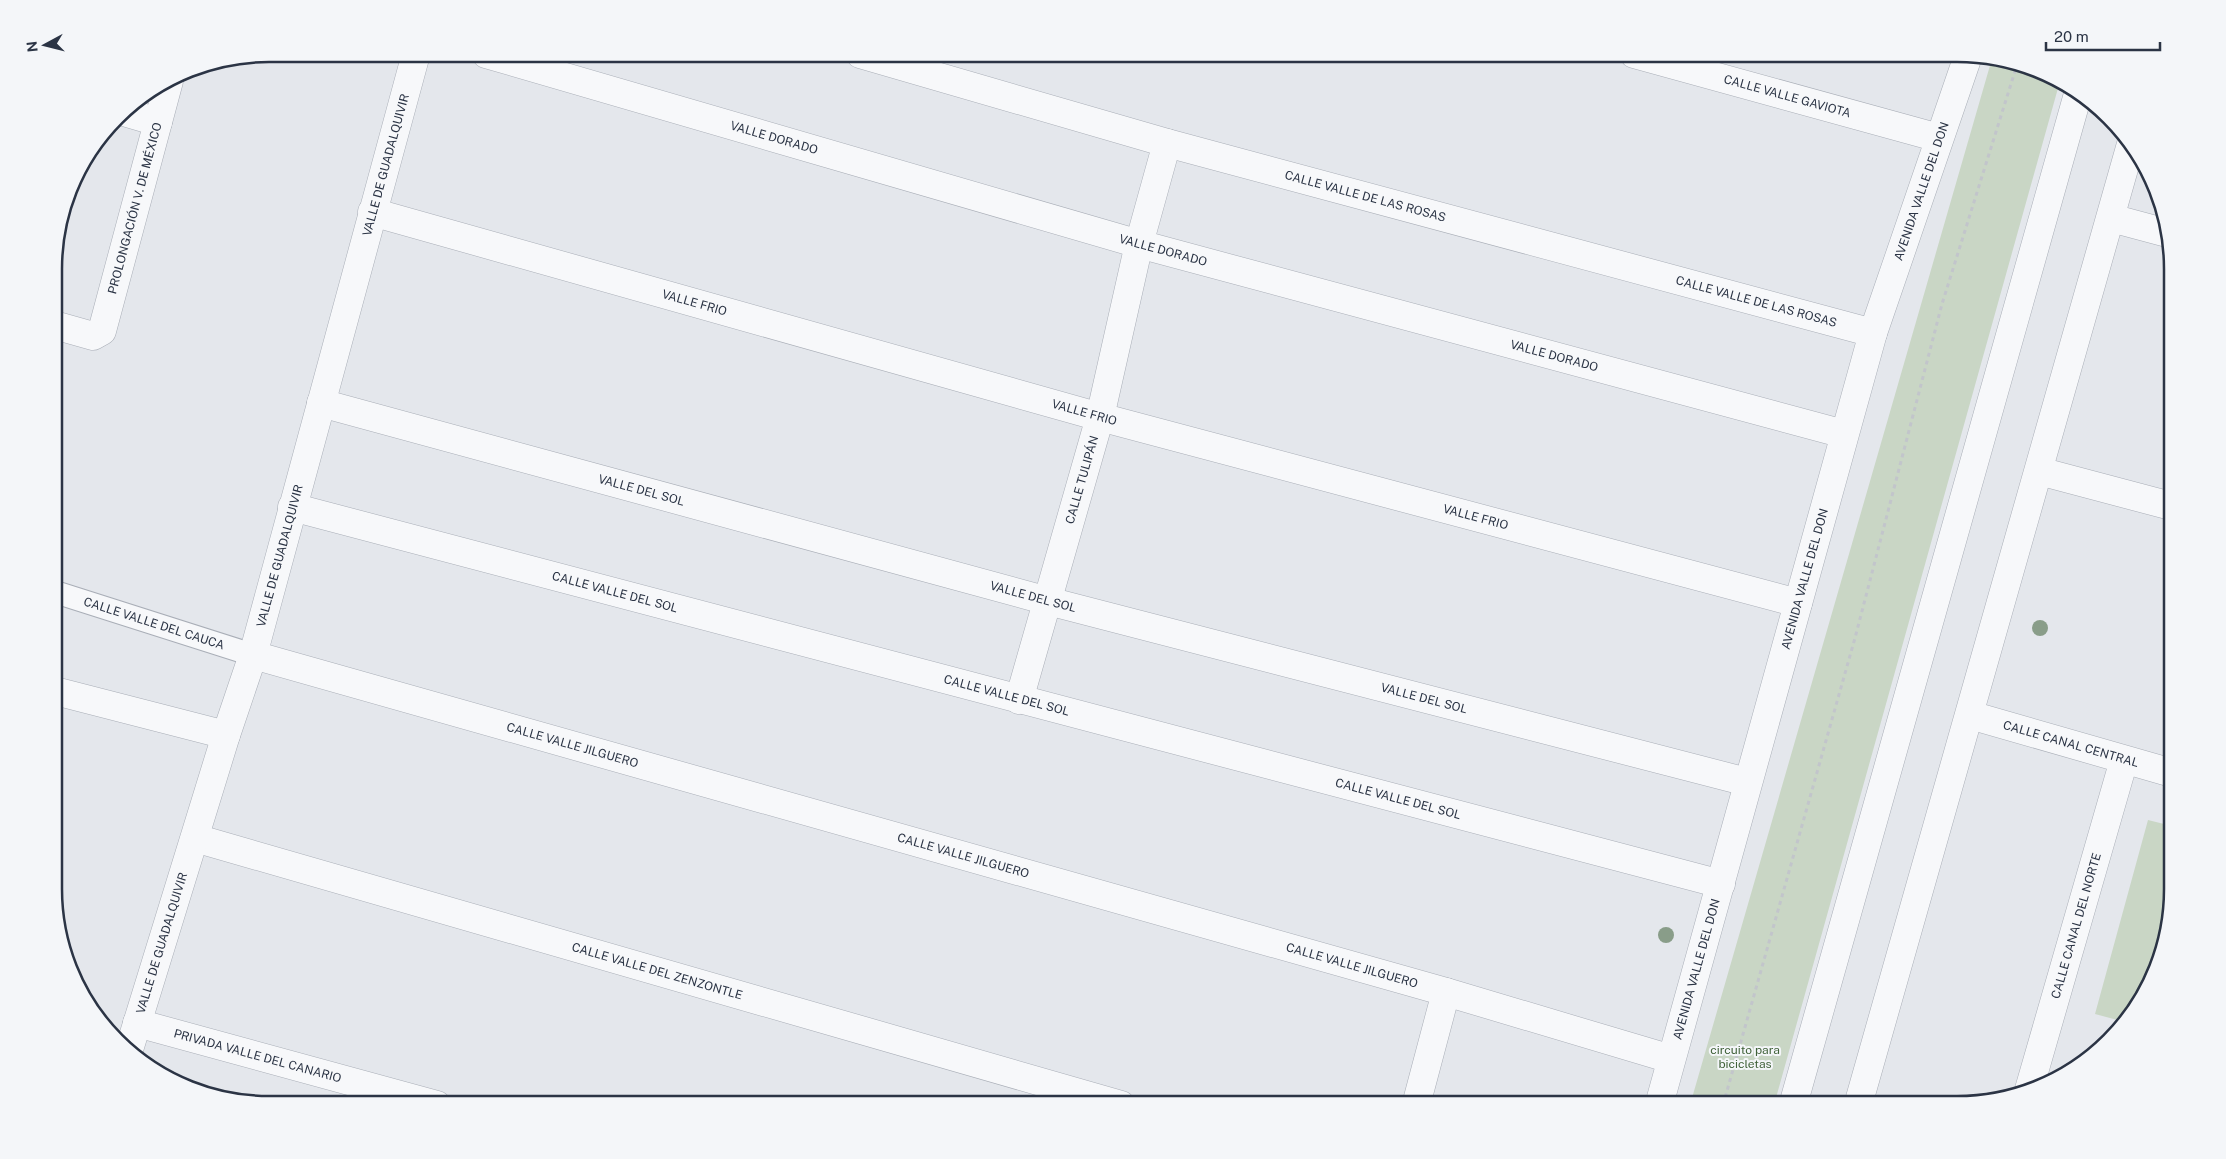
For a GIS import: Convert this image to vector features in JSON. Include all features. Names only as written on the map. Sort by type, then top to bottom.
[{"type":"street","name":"VALLE DE GUADALQUIVIR","points":[[131,1043],[253,655],[414,62]]},
{"type":"street","name":"VALLE DORADO","points":[[513,62],[1139,244],[1844,434]]},
{"type":"street","name":"CALLE VALLE DE LAS ROSAS","points":[[888,62],[1168,143],[1872,333]]},
{"type":"street","name":"CALLE VALLE GAVIOTA","points":[[1663,62],[1939,138]]},
{"type":"street","name":"AVENIDA VALLE DEL DON","points":[[1661,1096],[1872,333],[1966,63]]},
{"type":"street","name":"PROLONGACIÓN V. DE MÉXICO","points":[[62,327],[97,335],[104,326],[168,89]]},
{"type":"street","points":[[1796,1096],[2076,100]]},
{"type":"street","points":[[132,114],[158,122]]},
{"type":"street","name":"CALLE TULIPÁN","points":[[1019,700],[1100,417],[1139,244],[1168,143]]},
{"type":"street","points":[[1861,1096],[2128,153]]},
{"type":"street","name":"VALLE FRIO","points":[[372,212],[1100,417],[1798,603]]},
{"type":"street","points":[[2111,218],[2160,231]]},
{"type":"street","name":"VALLE DEL SOL","points":[[321,403],[1048,601],[1747,782]]},
{"type":"street","points":[[2039,471],[2164,504]]},
{"type":"street","name":"CALLE VALLE DEL SOL","points":[[292,507],[1721,884]]},
{"type":"street","name":"CALLE VALLE JILGUERO","points":[[253,655],[1446,992],[1671,1059]]},
{"type":"street","points":[[62,693],[226,736]]},
{"type":"street","name":"CALLE CANAL CENTRAL","points":[[1970,715],[2164,772]]},
{"type":"street","name":"CALLE CANAL DEL NORTE","points":[[2031,1083],[2124,760]]},
{"type":"street","name":"CALLE VALLE DEL ZENZONTLE","points":[[195,838],[1090,1096]]},
{"type":"street","points":[[1418,1096],[1446,992]]},
{"type":"street","name":"PRIVADA VALLE DEL CANARIO","points":[[137,1022],[372,1096]]},
{"type":"lane","name":"CALLE VALLE DEL CAUCA","points":[[62,594],[253,655]]},
{"type":"path","points":[[1726,1096],[1855,638],[1942,304],[2015,71]]},
{"type":"green space","name":"circuito para bicicletas","points":[[1990,65],[2023,73],[2058,89],[1777,1096],[1693,1096]]},
{"type":"green space","points":[[2148,820],[2164,824],[2162,917],[2153,956],[2136,993],[2117,1020],[2095,1014]]}]
